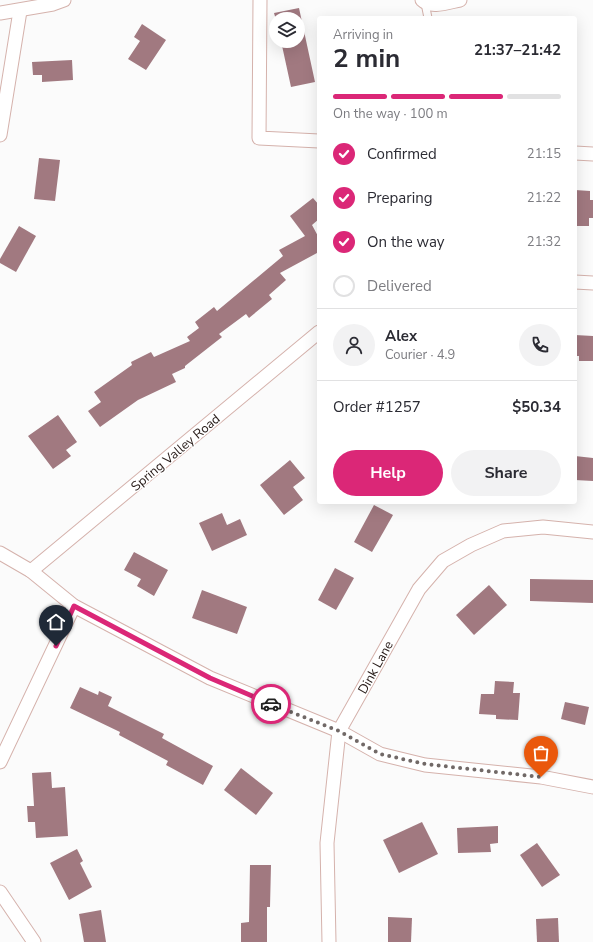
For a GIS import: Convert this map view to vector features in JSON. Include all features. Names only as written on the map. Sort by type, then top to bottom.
[{"type":"street","points":[[0,13],[20,11],[53,4],[64,0]]},
{"type":"street","points":[[260,0],[258,138],[317,140]]},
{"type":"street","points":[[425,1],[442,4],[460,0]]},
{"type":"street","points":[[0,135],[20,11]]},
{"type":"street","points":[[577,153],[593,154]]},
{"type":"street","points":[[577,282],[593,283]]},
{"type":"street","name":"Spring Valley Road","points":[[31,571],[317,334]]},
{"type":"street","name":"Dink Lane","points":[[329,942],[327,843],[339,731],[419,589],[443,561],[471,545],[502,531],[543,527],[593,532]]},
{"type":"street","points":[[0,553],[31,571],[74,606],[210,678],[339,731],[380,754],[425,764],[541,777],[593,787]]},
{"type":"street","points":[[0,762],[74,606]]},
{"type":"street","points":[[0,892],[34,942]]},
{"type":"lane","points":[[425,1],[428,16]]},
{"type":"building","points":[[299,8],[300,12],[279,12]]},
{"type":"building","points":[[142,24],[166,40],[146,70],[128,59],[140,41],[134,37]]},
{"type":"building","points":[[305,36],[315,82],[291,87],[283,48],[305,48]]},
{"type":"building","points":[[72,60],[73,80],[42,82],[42,75],[33,75],[32,62]]},
{"type":"building","points":[[39,158],[60,160],[55,201],[34,199]]},
{"type":"building","points":[[577,190],[590,191],[590,200],[593,200],[593,218],[589,218],[589,226],[577,226]]},
{"type":"building","points":[[313,198],[317,203],[317,221],[312,225],[317,234],[317,253],[280,273],[286,280],[269,295],[272,299],[249,318],[246,314],[219,334],[222,337],[185,366],[185,368],[172,374],[176,382],[138,400],[100,427],[88,411],[101,402],[94,392],[132,365],[131,362],[151,352],[154,357],[190,341],[187,337],[199,328],[195,322],[214,307],[217,311],[283,256],[279,250],[305,236],[290,216]]},
{"type":"building","points":[[19,226],[36,236],[16,272],[0,263],[0,259]]},
{"type":"building","points":[[577,335],[593,336],[593,361],[579,361],[579,356],[577,356]]},
{"type":"building","points":[[58,415],[77,442],[66,450],[71,456],[53,469],[28,436]]},
{"type":"building","points":[[577,456],[593,458],[593,481],[577,480]]},
{"type":"building","points":[[290,460],[305,478],[293,487],[303,500],[284,515],[260,485]]},
{"type":"building","points":[[374,505],[393,515],[372,552],[354,542]]},
{"type":"building","points":[[222,513],[227,525],[240,519],[247,535],[212,551],[199,523]]},
{"type":"building","points":[[134,552],[168,570],[154,596],[137,586],[141,579],[124,570]]},
{"type":"building","points":[[335,568],[354,578],[336,610],[318,600]]},
{"type":"building","points":[[530,579],[593,580],[593,603],[530,601]]},
{"type":"building","points":[[489,585],[507,605],[474,635],[456,615]]},
{"type":"building","points":[[202,590],[247,607],[237,634],[192,618]]},
{"type":"building","points":[[495,681],[514,682],[513,693],[520,693],[518,720],[496,719],[496,715],[479,714],[481,694],[494,694]]},
{"type":"building","points":[[80,687],[98,695],[99,691],[112,697],[108,706],[164,734],[162,738],[213,766],[203,785],[166,765],[168,761],[119,735],[120,732],[70,708]]},
{"type":"building","points":[[565,702],[589,707],[585,725],[561,719]]},
{"type":"building","points":[[241,768],[273,793],[256,815],[224,790]]},
{"type":"building","points":[[51,772],[52,788],[65,787],[68,836],[36,838],[35,822],[28,822],[27,806],[34,806],[32,773]]},
{"type":"building","points":[[422,822],[438,854],[399,873],[383,840]]},
{"type":"building","points":[[498,826],[498,843],[490,844],[491,852],[458,853],[457,828]]},
{"type":"building","points":[[537,843],[560,875],[542,887],[520,855]]},
{"type":"building","points":[[77,849],[83,861],[80,863],[92,887],[69,900],[50,863]]},
{"type":"building","points":[[250,865],[271,865],[270,907],[267,907],[267,942],[241,942],[241,923],[249,922]]},
{"type":"building","points":[[101,910],[106,942],[84,942],[79,914]]},
{"type":"building","points":[[388,917],[412,918],[411,942],[388,942]]},
{"type":"building","points":[[558,918],[559,942],[537,942],[536,919]]},
{"type":"way so far","points":[[271,704],[339,731],[380,754],[425,764],[541,777]]},
{"type":"route","points":[[56,646],[74,606],[210,678],[271,704]]}]
